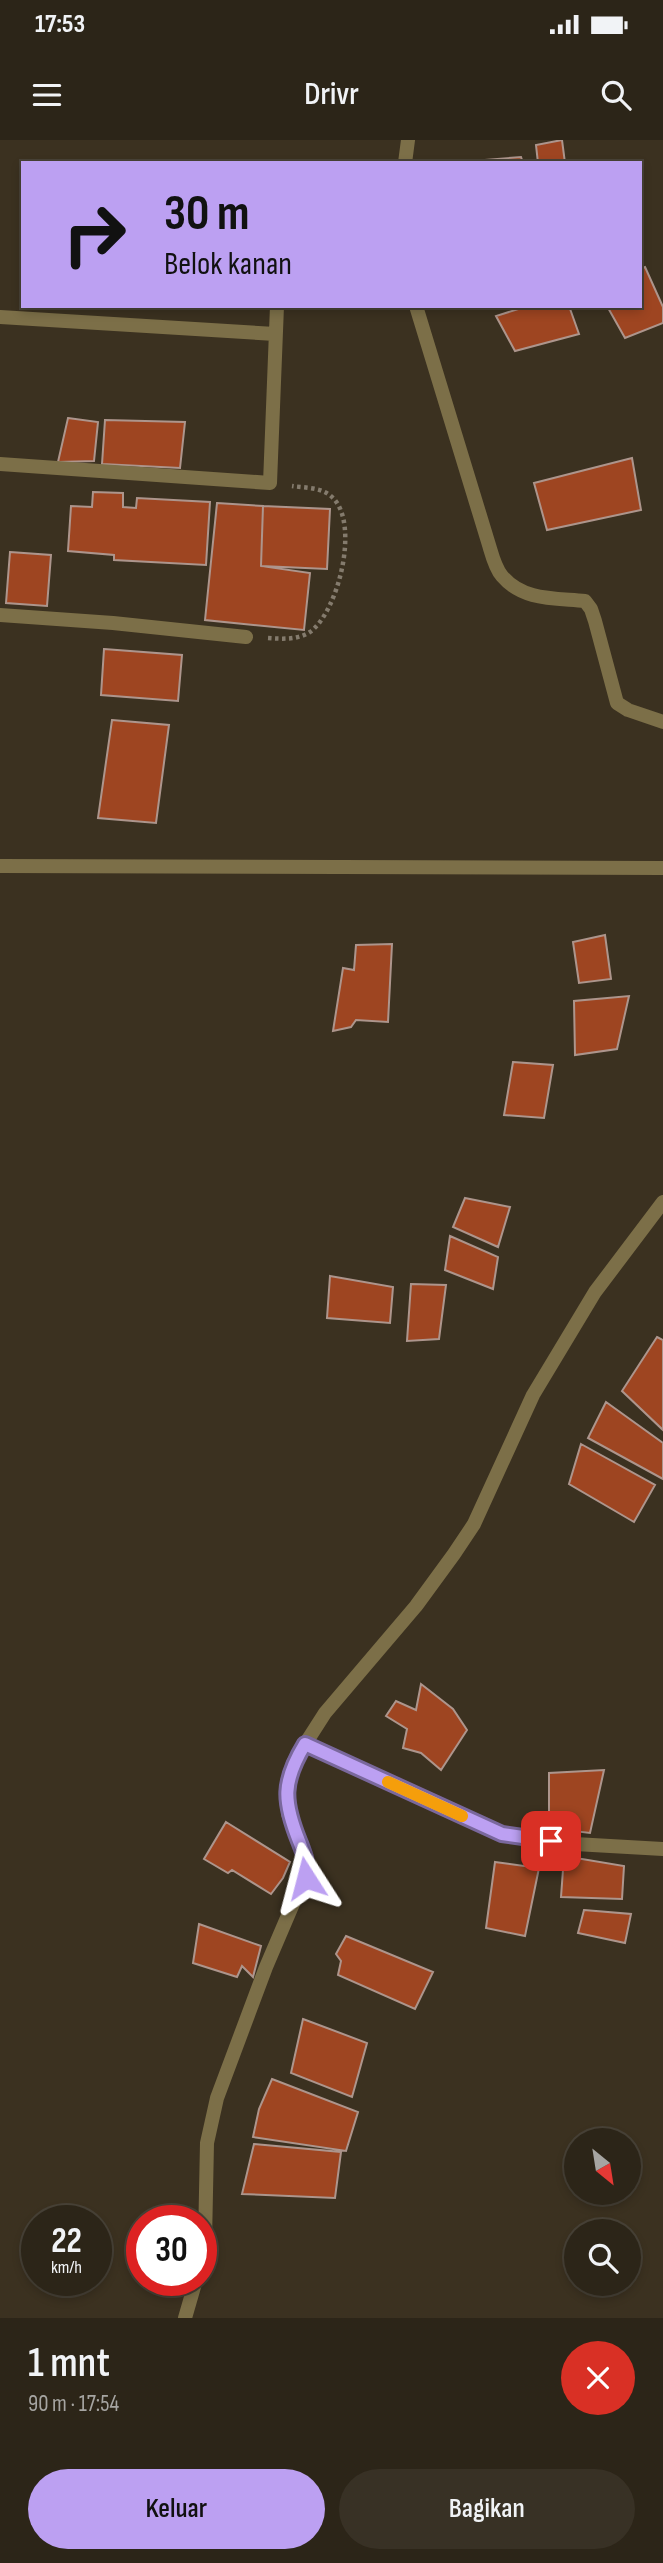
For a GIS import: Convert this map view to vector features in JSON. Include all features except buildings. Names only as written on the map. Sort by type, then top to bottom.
[{"type":"street","points":[[405,161],[408,140]]},
{"type":"street","points":[[0,464],[270,483],[277,308]]},
{"type":"street","points":[[417,308],[500,575],[530,596],[585,601],[591,608],[617,703],[628,710],[663,722]]},
{"type":"street","points":[[0,317],[275,334]]},
{"type":"street","points":[[0,615],[246,637]]},
{"type":"street","points":[[0,866],[663,868]]},
{"type":"street","points":[[206,2205],[207,2143],[217,2098],[307,1871],[305,1857],[288,1814],[287,1782],[293,1763],[325,1713],[416,1606],[474,1524],[533,1395],[595,1292],[663,1202]]},
{"type":"street","points":[[305,1744],[502,1834],[575,1844],[663,1849]]},
{"type":"street","points":[[185,2318],[191,2296]]},
{"type":"path","points":[[246,637],[283,639],[301,637],[313,630],[321,620],[341,576],[346,542],[341,512],[333,498],[320,490],[270,483]]},
{"type":"slow traffic","points":[[388,1782],[462,1816]]},
{"type":"route","points":[[306,1878],[305,1857],[288,1814],[286,1798],[287,1782],[293,1763],[305,1744],[502,1834],[551,1841]]}]
